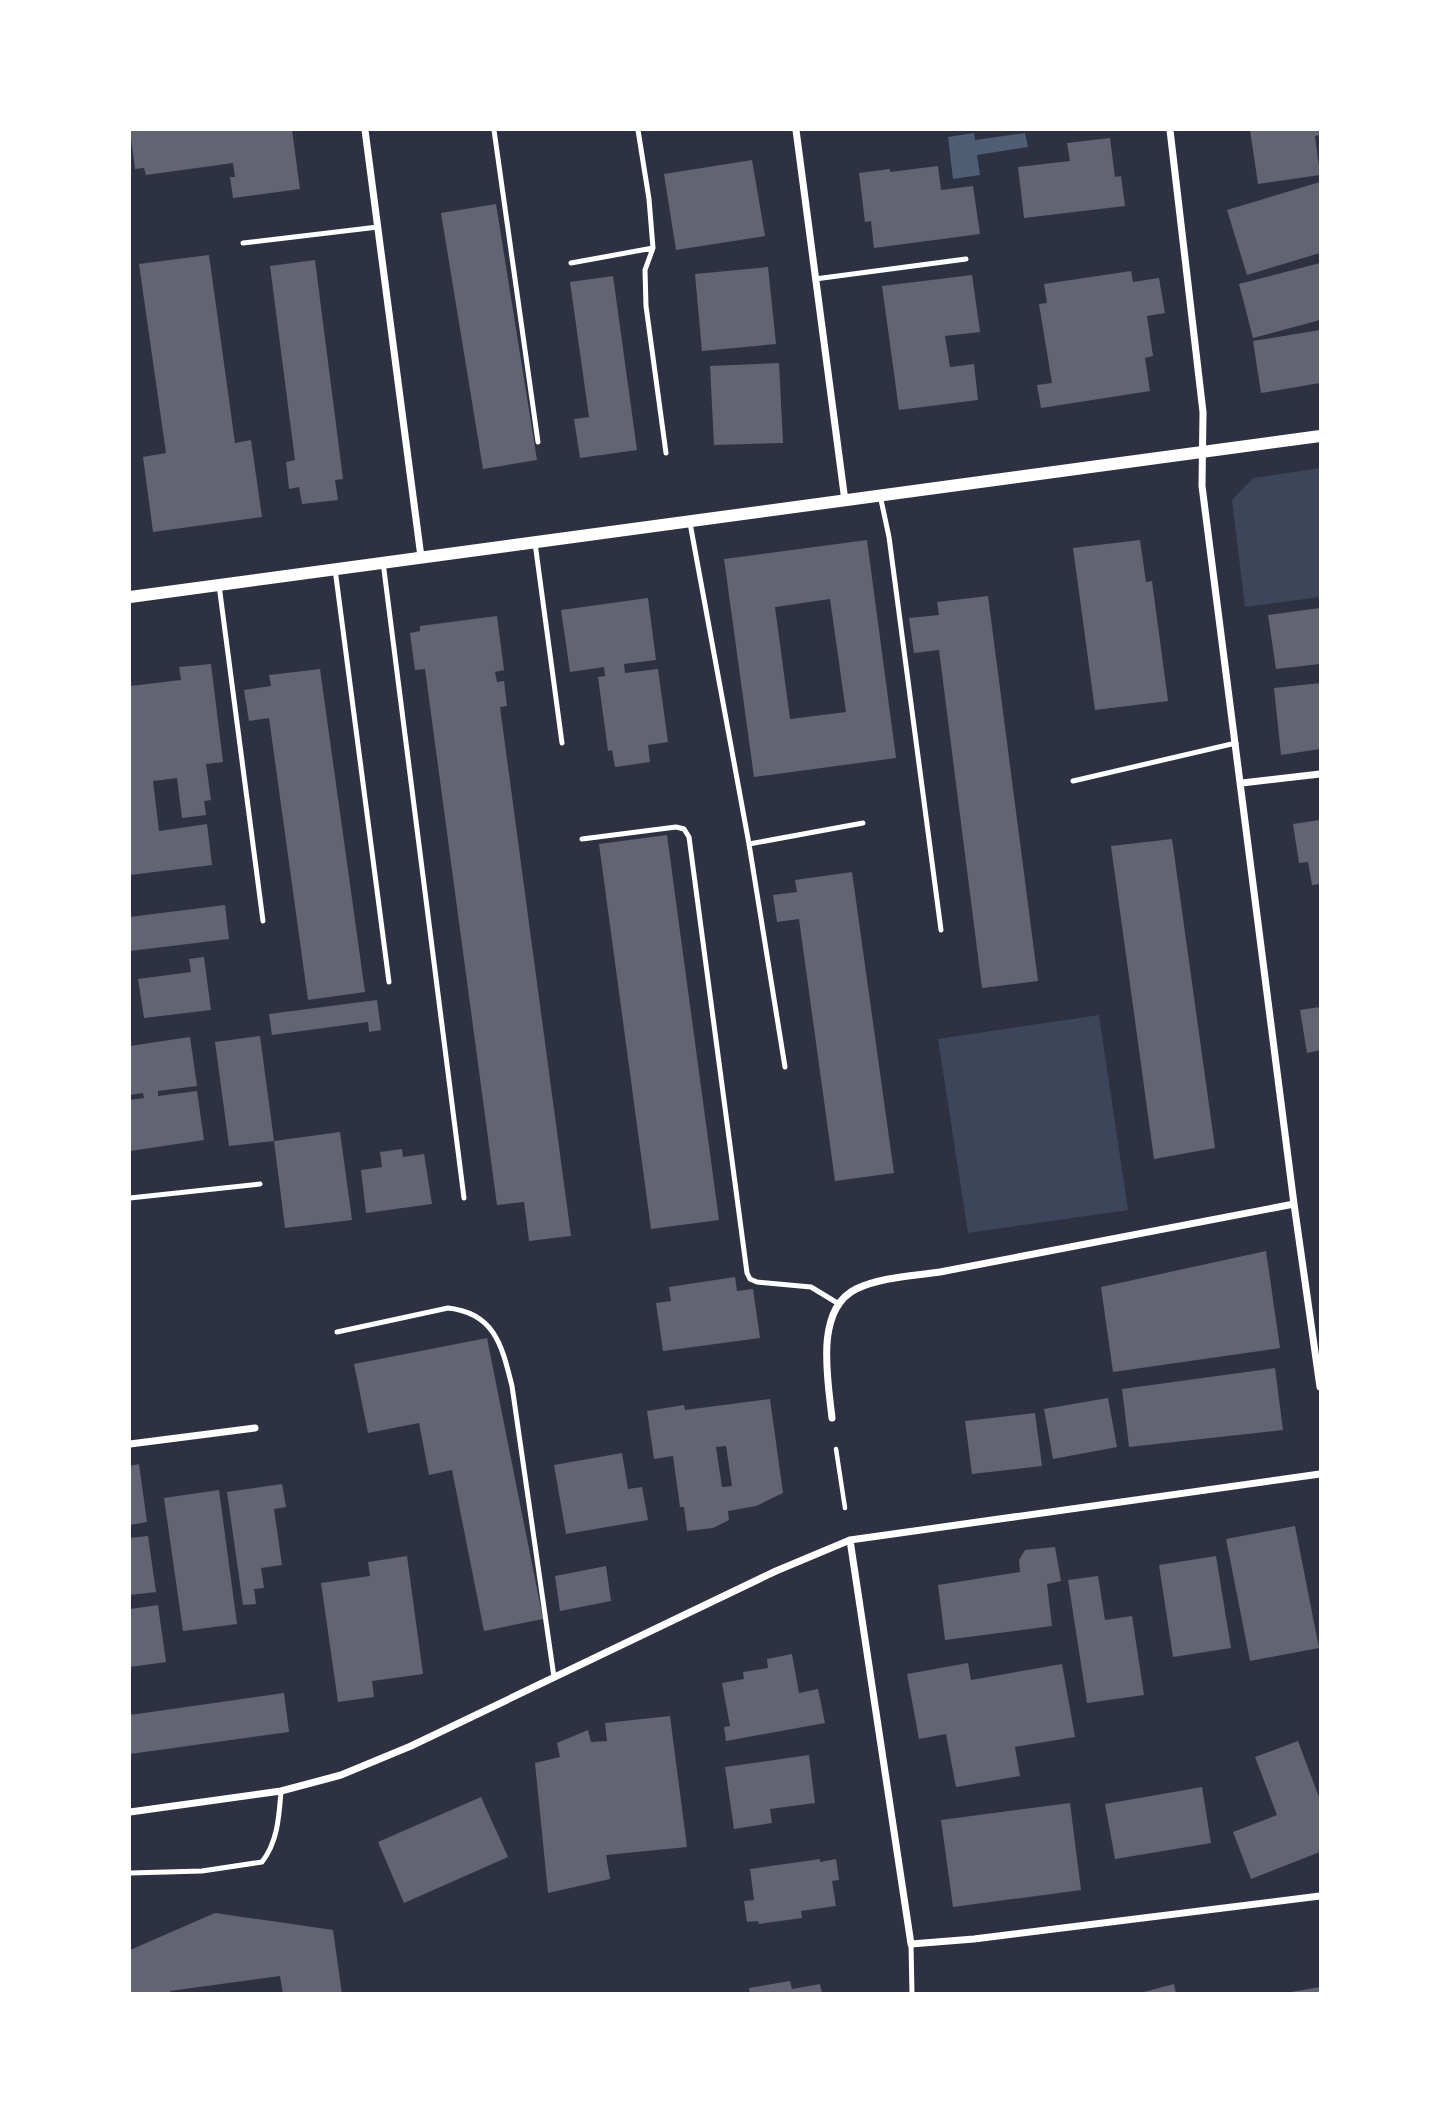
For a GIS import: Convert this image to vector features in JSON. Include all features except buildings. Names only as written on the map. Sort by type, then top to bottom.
[{"type":"street","points":[[365,130],[421,557]]},
{"type":"street","points":[[796,130],[845,501]]},
{"type":"street","points":[[1170,130],[1203,412],[1202,486],[1294,1204],[1321,1387]]},
{"type":"street","points":[[130,597],[1321,436]]},
{"type":"street","points":[[1242,783],[1321,774]]},
{"type":"street","points":[[832,1418],[827,1369],[828,1326],[839,1304],[854,1290],[885,1280],[940,1272],[1294,1204]]},
{"type":"street","points":[[130,1444],[255,1428]]},
{"type":"street","points":[[130,1812],[281,1791],[341,1775],[411,1746],[726,1594],[850,1540],[1321,1474]]},
{"type":"street","points":[[850,1540],[911,1944],[974,1939],[1321,1896]]},
{"type":"lane","points":[[494,130],[538,442]]},
{"type":"lane","points":[[638,130],[649,199],[653,248],[646,270],[646,306],[666,453]]},
{"type":"lane","points":[[243,243],[378,227]]},
{"type":"lane","points":[[571,263],[653,248]]},
{"type":"lane","points":[[815,279],[967,259]]},
{"type":"lane","points":[[880,495],[891,550],[941,930]]},
{"type":"lane","points":[[690,523],[749,844],[785,1067]]},
{"type":"lane","points":[[535,543],[562,743]]},
{"type":"lane","points":[[383,562],[464,1198]]},
{"type":"lane","points":[[335,569],[389,982]]},
{"type":"lane","points":[[219,585],[263,921]]},
{"type":"lane","points":[[1073,781],[1236,743]]},
{"type":"lane","points":[[749,844],[863,823]]},
{"type":"lane","points":[[582,839],[676,827],[684,829],[689,837],[747,1273],[750,1279],[757,1282],[811,1287],[839,1304]]},
{"type":"lane","points":[[130,1198],[260,1184]]},
{"type":"lane","points":[[337,1332],[448,1308],[464,1310],[489,1326],[502,1348],[512,1386],[554,1677]]},
{"type":"lane","points":[[130,1874],[202,1871],[262,1862],[274,1841],[281,1791]]},
{"type":"lane","points":[[911,1944],[912,1993]]},
{"type":"path","points":[[836,1449],[845,1508]]},
{"type":"shaded area","points":[[974,133],[975,140],[1025,133],[1028,147],[977,155],[980,175],[953,179],[948,137]]},
{"type":"shaded area","points":[[1320,468],[1320,597],[1245,607],[1232,500],[1253,478]]},
{"type":"shaded area","points":[[1099,1015],[1128,1210],[968,1233],[938,1039]]}]
